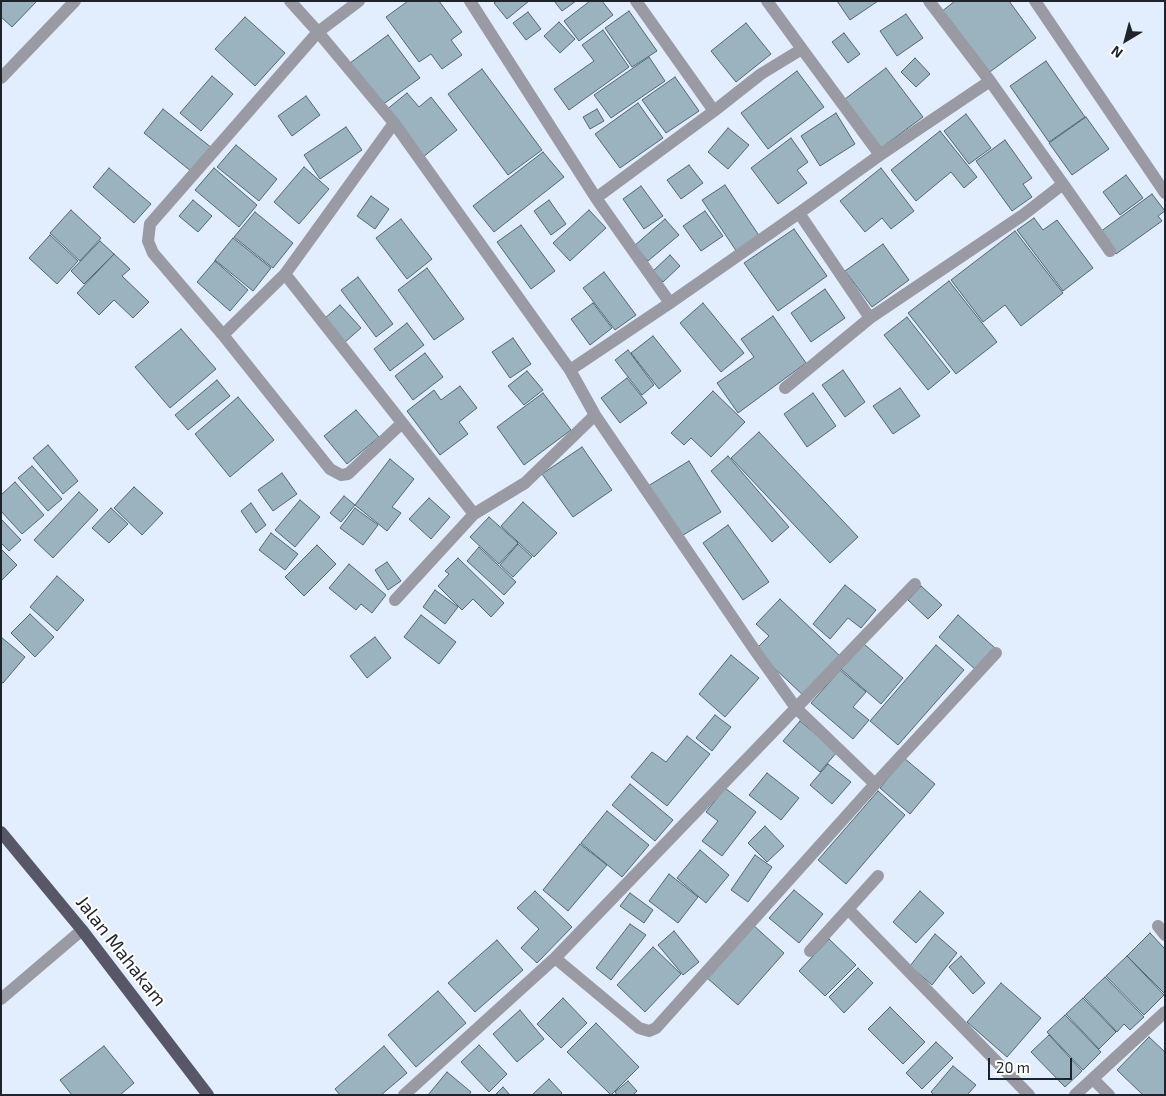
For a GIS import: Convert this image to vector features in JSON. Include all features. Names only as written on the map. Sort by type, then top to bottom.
[{"type":"main road","name":"Jalan Mahakam","points":[[1,832],[82,930],[208,1095]]},
{"type":"street","points":[[1,78],[75,1]]},
{"type":"street","points":[[290,1],[394,124],[570,370],[595,415],[796,708],[875,784]]},
{"type":"street","points":[[359,1],[318,32],[150,224],[148,241],[153,253],[223,335],[330,469],[340,475],[348,474],[402,423]]},
{"type":"street","points":[[470,1],[596,198],[670,303]]},
{"type":"street","points":[[636,1],[714,111]]},
{"type":"street","points":[[767,1],[880,155]]},
{"type":"street","points":[[929,1],[990,81],[1110,251]]},
{"type":"street","points":[[1035,1],[1165,194]]},
{"type":"street","points":[[596,198],[761,74],[802,49]]},
{"type":"street","points":[[570,370],[990,81]]},
{"type":"street","points":[[223,335],[285,274],[394,124]]},
{"type":"street","points":[[785,388],[870,318],[1023,215],[1063,184]]},
{"type":"street","points":[[799,213],[870,318]]},
{"type":"street","points":[[285,274],[474,514]]},
{"type":"street","points":[[395,600],[474,514],[525,483],[595,415]]},
{"type":"street","points":[[404,1095],[555,958],[915,584]]},
{"type":"street","points":[[555,958],[639,1028],[649,1031],[656,1028],[875,784],[996,653]]},
{"type":"street","points":[[810,951],[878,876]]},
{"type":"street","points":[[848,909],[1029,1095]]},
{"type":"street","points":[[1,999],[82,930]]},
{"type":"street","points":[[1075,1095],[1165,1012]]},
{"type":"street","points":[[1093,1078],[1109,1095]]},
{"type":"building","points":[[1,1],[36,2],[12,27],[1,17]]},
{"type":"building","points":[[408,1],[439,1],[462,32],[451,40],[462,55],[442,69],[431,54],[419,62],[386,17]]},
{"type":"building","points":[[497,1],[529,1],[507,19],[494,3]]},
{"type":"building","points":[[554,1],[576,1],[562,11]]},
{"type":"building","points":[[590,1],[602,1],[613,15],[579,41],[564,21]]},
{"type":"building","points":[[837,1],[878,1],[850,20]]},
{"type":"building","points":[[955,1],[1009,1],[1036,38],[987,74],[941,12]]},
{"type":"building","points":[[629,11],[657,51],[632,67],[605,28]]},
{"type":"building","points":[[528,12],[541,29],[526,40],[513,23]]},
{"type":"building","points":[[906,14],[923,38],[897,56],[880,31]]},
{"type":"building","points":[[245,17],[285,53],[255,86],[215,49]]},
{"type":"building","points":[[559,22],[575,39],[560,53],[544,36]]},
{"type":"building","points":[[746,23],[771,54],[736,82],[711,51]]},
{"type":"building","points":[[603,30],[629,67],[569,110],[554,89],[594,61],[582,45]]},
{"type":"building","points":[[844,33],[860,54],[848,63],[832,42]]},
{"type":"building","points":[[388,35],[420,78],[382,105],[350,63]]},
{"type":"building","points":[[649,57],[665,81],[611,118],[594,95]]},
{"type":"building","points":[[915,58],[930,74],[916,87],[901,72]]},
{"type":"building","points":[[1046,61],[1085,117],[1049,142],[1010,86]]},
{"type":"building","points":[[886,68],[923,117],[877,151],[841,102]]},
{"type":"building","points":[[482,69],[542,150],[508,175],[448,94]]},
{"type":"building","points":[[797,71],[824,107],[768,149],[741,113]]},
{"type":"building","points":[[212,76],[233,94],[201,131],[180,113]]},
{"type":"building","points":[[675,77],[699,111],[666,133],[642,100]]},
{"type":"building","points":[[407,93],[419,107],[431,97],[457,130],[423,157],[385,111]]},
{"type":"building","points":[[306,96],[320,115],[292,136],[278,116]]},
{"type":"building","points":[[638,103],[663,138],[620,168],[595,134]]},
{"type":"building","points":[[163,109],[212,148],[192,172],[144,133]]},
{"type":"building","points":[[597,109],[604,121],[590,129],[583,117]]},
{"type":"building","points":[[836,113],[855,144],[820,166],[801,136]]},
{"type":"building","points":[[966,114],[991,148],[969,164],[944,131]]},
{"type":"building","points":[[1086,117],[1109,149],[1072,175],[1049,143]]},
{"type":"building","points":[[346,127],[362,150],[320,179],[304,155]]},
{"type":"building","points":[[728,128],[749,145],[728,169],[708,152]]},
{"type":"building","points":[[940,131],[977,177],[964,188],[951,172],[916,201],[891,170]]},
{"type":"building","points":[[791,138],[808,162],[797,170],[807,183],[778,204],[751,168]]},
{"type":"building","points":[[1005,140],[1032,178],[1023,184],[1032,197],[1012,211],[976,161]]},
{"type":"building","points":[[236,145],[277,179],[259,201],[217,167]]},
{"type":"building","points":[[543,152],[564,177],[494,232],[473,206]]},
{"type":"building","points":[[689,165],[703,183],[681,199],[667,180]]},
{"type":"building","points":[[304,167],[329,189],[299,224],[274,202]]},
{"type":"building","points":[[109,168],[151,204],[134,223],[93,187]]},
{"type":"building","points":[[214,168],[257,205],[239,227],[195,190]]},
{"type":"building","points":[[881,168],[914,211],[891,229],[882,218],[865,232],[840,201]]},
{"type":"building","points":[[1126,175],[1143,198],[1120,215],[1103,192]]},
{"type":"building","points":[[725,185],[760,237],[737,252],[702,200]]},
{"type":"building","points":[[641,186],[663,216],[644,229],[623,199]]},
{"type":"building","points":[[1152,194],[1165,211],[1158,216],[1162,221],[1116,254],[1100,232]]},
{"type":"building","points":[[371,196],[389,209],[375,229],[357,216]]},
{"type":"building","points":[[193,200],[212,216],[198,232],[179,216]]},
{"type":"building","points":[[549,200],[566,224],[551,235],[534,211]]},
{"type":"building","points":[[71,210],[101,238],[80,261],[50,233]]},
{"type":"building","points":[[589,210],[606,228],[570,261],[553,243]]},
{"type":"building","points":[[705,211],[723,236],[701,251],[683,226]]},
{"type":"building","points":[[255,212],[293,243],[273,268],[234,237]]},
{"type":"building","points":[[1034,218],[1043,230],[1057,220],[1093,268],[1063,291],[1017,230]]},
{"type":"building","points":[[401,219],[432,259],[407,279],[376,238]]},
{"type":"building","points":[[665,219],[679,235],[648,261],[634,246]]},
{"type":"building","points":[[521,225],[555,271],[531,289],[497,242]]},
{"type":"building","points":[[794,229],[827,276],[778,311],[744,263]]},
{"type":"building","points":[[1015,231],[1063,293],[1021,326],[1005,305],[983,322],[951,280]]},
{"type":"building","points":[[50,235],[78,261],[57,284],[29,258]]},
{"type":"building","points":[[233,238],[271,268],[253,291],[215,260]]},
{"type":"building","points":[[100,241],[114,254],[84,284],[71,271]]},
{"type":"building","points":[[883,244],[909,280],[872,307],[845,271]]},
{"type":"building","points":[[114,254],[130,269],[122,276],[149,302],[133,318],[114,300],[99,315],[77,293]]},
{"type":"building","points":[[670,255],[680,266],[663,282],[653,271]]},
{"type":"building","points":[[215,261],[248,290],[230,311],[197,282]]},
{"type":"building","points":[[427,268],[464,319],[434,340],[398,290]]},
{"type":"building","points":[[604,272],[636,315],[615,330],[583,288]]},
{"type":"building","points":[[358,277],[393,324],[376,337],[341,290]]},
{"type":"building","points":[[949,281],[997,342],[956,374],[908,313]]},
{"type":"building","points":[[825,289],[845,318],[811,342],[791,313]]},
{"type":"building","points":[[593,303],[612,328],[590,345],[571,319]]},
{"type":"building","points":[[703,303],[744,353],[721,372],[680,323]]},
{"type":"building","points":[[340,305],[361,328],[345,342],[324,319]]},
{"type":"building","points":[[773,316],[806,363],[738,413],[717,383],[754,357],[741,339]]},
{"type":"building","points":[[907,317],[950,372],[928,390],[884,335]]},
{"type":"building","points":[[407,323],[424,345],[390,371],[374,349]]},
{"type":"building","points":[[181,329],[216,369],[170,408],[135,367]]},
{"type":"building","points":[[653,336],[681,371],[659,389],[631,353]]},
{"type":"building","points":[[513,338],[531,364],[510,378],[492,352]]},
{"type":"building","points":[[628,350],[654,385],[642,395],[615,360]]},
{"type":"building","points":[[425,353],[443,377],[413,400],[395,376]]},
{"type":"building","points":[[843,370],[865,402],[845,417],[822,385]]},
{"type":"building","points":[[527,371],[543,390],[524,405],[508,386]]},
{"type":"building","points":[[627,378],[647,403],[620,423],[601,398]]},
{"type":"building","points":[[217,380],[230,396],[188,430],[175,415]]},
{"type":"building","points":[[460,386],[477,408],[459,422],[468,434],[440,455],[407,411],[434,390],[441,400]]},
{"type":"building","points":[[900,388],[920,416],[893,434],[873,406]]},
{"type":"building","points":[[713,391],[745,422],[711,457],[691,438],[684,445],[671,433]]},
{"type":"building","points":[[543,393],[571,430],[524,465],[497,427]]},
{"type":"building","points":[[813,393],[836,426],[807,447],[784,414]]},
{"type":"building","points":[[238,397],[274,440],[230,477],[195,434]]},
{"type":"building","points":[[356,410],[379,437],[347,464],[324,436]]},
{"type":"building","points":[[759,432],[858,537],[830,563],[731,458]]},
{"type":"building","points":[[48,445],[78,481],[63,494],[33,458]]},
{"type":"building","points":[[582,447],[612,490],[573,517],[542,474]]},
{"type":"building","points":[[728,456],[789,527],[772,542],[711,471]]},
{"type":"building","points":[[390,459],[414,479],[392,507],[401,513],[387,531],[355,505]]},
{"type":"building","points":[[689,461],[721,512],[680,537],[648,486]]},
{"type":"building","points":[[32,466],[62,499],[48,511],[18,478]]},
{"type":"building","points":[[282,473],[297,494],[273,511],[258,490]]},
{"type":"building","points":[[15,482],[44,515],[22,534],[1,511],[1,495]]},
{"type":"building","points":[[134,487],[163,513],[142,535],[114,508]]},
{"type":"building","points":[[79,492],[98,510],[53,558],[34,540]]},
{"type":"building","points":[[344,496],[355,505],[341,522],[330,513]]},
{"type":"building","points":[[429,498],[450,517],[431,539],[409,519]]},
{"type":"building","points":[[300,500],[320,517],[295,547],[275,530]]},
{"type":"building","points":[[523,502],[557,533],[534,557],[501,526]]},
{"type":"building","points":[[251,503],[266,525],[256,533],[241,511]]},
{"type":"building","points":[[111,508],[128,524],[109,543],[92,528]]},
{"type":"building","points":[[355,508],[378,525],[363,545],[340,528]]},
{"type":"building","points":[[489,517],[518,543],[499,564],[470,537]]},
{"type":"building","points":[[1,519],[21,540],[9,551],[1,543]]},
{"type":"building","points":[[728,525],[769,582],[743,600],[703,543]]},
{"type":"building","points":[[271,533],[298,554],[285,570],[259,550]]},
{"type":"building","points":[[518,544],[532,557],[513,577],[500,565]]},
{"type":"building","points":[[317,545],[336,564],[304,596],[285,577]]},
{"type":"building","points":[[479,547],[516,582],[504,595],[467,561]]},
{"type":"building","points":[[1,549],[17,565],[1,581]]},
{"type":"building","points":[[458,558],[504,603],[491,617],[473,599],[462,610],[438,586],[449,574],[445,571]]},
{"type":"building","points":[[387,562],[401,581],[388,590],[375,570]]},
{"type":"building","points":[[349,564],[386,595],[372,613],[361,604],[356,610],[329,588]]},
{"type":"building","points":[[57,576],[84,600],[57,631],[30,607]]},
{"type":"building","points":[[845,585],[876,610],[861,628],[848,618],[830,639],[813,624]]},
{"type":"building","points":[[921,586],[942,605],[928,619],[908,600]]},
{"type":"building","points":[[435,590],[458,607],[445,624],[423,607]]},
{"type":"building","points":[[780,599],[842,658],[805,697],[755,650],[769,636],[756,624]]},
{"type":"building","points":[[30,614],[54,637],[35,657],[11,633]]},
{"type":"building","points":[[421,615],[456,642],[439,664],[404,637]]},
{"type":"building","points":[[958,615],[995,648],[976,670],[939,637]]},
{"type":"building","points":[[1,637],[25,657],[3,683],[1,682]]},
{"type":"building","points":[[375,637],[391,658],[367,678],[350,656]]},
{"type":"building","points":[[864,644],[903,678],[881,704],[841,669]]},
{"type":"building","points":[[936,645],[964,670],[898,745],[870,721]]},
{"type":"building","points":[[731,655],[759,678],[725,717],[699,694]]},
{"type":"building","points":[[840,670],[866,692],[853,707],[869,720],[853,739],[811,703]]},
{"type":"building","points":[[715,715],[731,727],[712,751],[696,738]]},
{"type":"building","points":[[800,721],[837,752],[820,772],[783,741]]},
{"type":"building","points":[[687,736],[710,754],[667,806],[631,777],[652,752],[666,762]]},
{"type":"building","points":[[904,758],[935,784],[910,814],[880,788]]},
{"type":"building","points":[[828,764],[851,782],[832,804],[810,785]]},
{"type":"building","points":[[767,773],[799,798],[781,820],[749,795]]},
{"type":"building","points":[[630,784],[673,820],[655,841],[612,805]]},
{"type":"building","points":[[725,788],[756,812],[722,856],[702,841],[718,821],[706,812]]},
{"type":"building","points":[[878,791],[905,815],[846,884],[818,860]]},
{"type":"building","points":[[607,811],[649,845],[622,877],[581,843]]},
{"type":"building","points":[[765,826],[784,846],[767,862],[748,843]]},
{"type":"building","points":[[580,844],[607,865],[568,911],[543,890]]},
{"type":"building","points":[[700,850],[729,875],[706,903],[677,878]]},
{"type":"building","points":[[755,855],[772,867],[748,902],[731,890]]},
{"type":"building","points":[[669,874],[698,897],[678,923],[649,901]]},
{"type":"building","points":[[794,890],[823,914],[799,943],[769,918]]},
{"type":"building","points":[[535,891],[572,927],[537,963],[521,948],[539,929],[517,908]]},
{"type":"building","points":[[920,891],[944,913],[916,943],[893,922]]},
{"type":"building","points":[[630,893],[653,910],[644,923],[620,906]]},
{"type":"building","points":[[630,924],[646,935],[611,980],[596,968]]},
{"type":"building","points":[[752,924],[784,953],[738,1005],[706,977]]},
{"type":"building","points":[[674,931],[699,962],[683,975],[658,945]]},
{"type":"building","points":[[1150,933],[1165,949],[1165,994],[1127,956]]},
{"type":"building","points":[[935,934],[957,953],[932,985],[910,966]]},
{"type":"building","points":[[829,939],[856,965],[825,996],[799,971]]},
{"type":"building","points":[[497,940],[523,970],[475,1012],[448,983]]},
{"type":"building","points":[[653,947],[681,974],[645,1012],[617,985]]},
{"type":"building","points":[[961,956],[985,983],[973,994],[949,967]]},
{"type":"building","points":[[1127,956],[1164,995],[1144,1015],[1106,976]]},
{"type":"building","points":[[858,968],[873,983],[844,1013],[829,997]]},
{"type":"building","points":[[1105,977],[1144,1017],[1130,1030],[1124,1024],[1117,1032],[1084,997]]},
{"type":"building","points":[[1001,983],[1041,1018],[1007,1057],[967,1022]]},
{"type":"building","points":[[438,991],[466,1023],[416,1067],[388,1035]]},
{"type":"building","points":[[563,998],[587,1023],[561,1048],[537,1024]]},
{"type":"building","points":[[1083,998],[1116,1032],[1099,1049],[1066,1014]]},
{"type":"building","points":[[890,1007],[925,1042],[903,1064],[868,1029]]},
{"type":"building","points":[[520,1010],[544,1039],[517,1062],[493,1034]]},
{"type":"building","points":[[1065,1015],[1101,1052],[1083,1070],[1047,1032]]},
{"type":"building","points":[[596,1023],[639,1067],[611,1095],[567,1052]]},
{"type":"building","points":[[1049,1035],[1082,1071],[1065,1087],[1031,1052]]},
{"type":"building","points":[[1149,1037],[1165,1052],[1165,1095],[1143,1095],[1117,1070]]},
{"type":"building","points":[[936,1042],[953,1058],[922,1089],[906,1073]]},
{"type":"building","points":[[479,1045],[507,1074],[489,1092],[461,1062]]},
{"type":"building","points":[[104,1046],[134,1083],[120,1095],[72,1095],[60,1080]]},
{"type":"building","points":[[384,1046],[407,1073],[381,1095],[340,1095],[335,1089]]},
{"type":"building","points":[[953,1066],[976,1085],[967,1095],[934,1095],[931,1092]]},
{"type":"building","points":[[447,1072],[471,1092],[469,1095],[428,1095]]},
{"type":"building","points":[[549,1079],[562,1093],[560,1095],[532,1095]]},
{"type":"building","points":[[628,1081],[637,1091],[633,1095],[617,1095],[615,1092]]},
{"type":"building","points":[[503,1087],[510,1095],[495,1095]]}]
